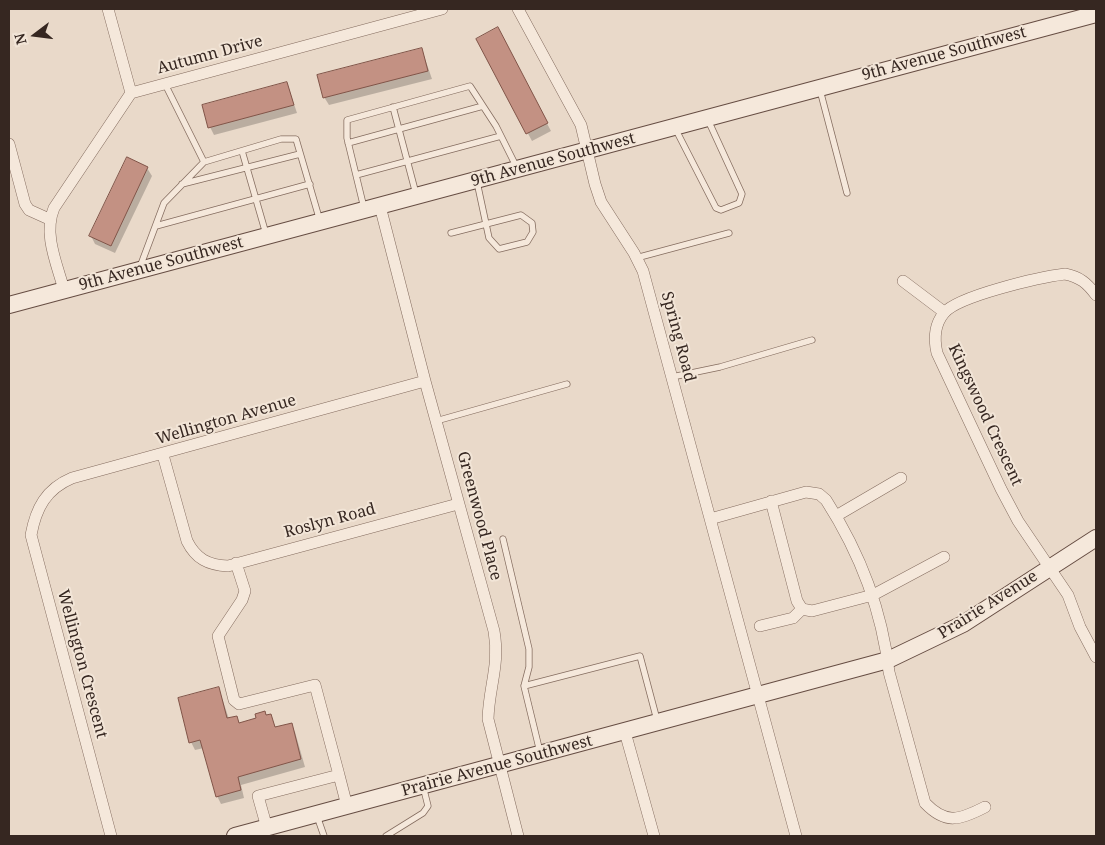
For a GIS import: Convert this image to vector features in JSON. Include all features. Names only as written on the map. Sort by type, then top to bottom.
[{"type":"street","points":[[64,290],[48,231],[49,219],[54,208],[131,93],[108,9]]},
{"type":"street","name":"Autumn Drive","points":[[131,93],[442,9]]},
{"type":"street","name":"Spring Road","points":[[518,9],[581,125],[601,202],[636,258],[648,291],[759,694],[796,836]]},
{"type":"street","name":"9th Avenue Southwest","points":[[9,305],[1096,14]]},
{"type":"street","points":[[9,144],[25,204],[29,210],[49,219]]},
{"type":"street","name":"Greenwood Place","points":[[373,208],[425,381],[497,647],[497,664],[489,700],[488,719],[518,836]]},
{"type":"street","points":[[903,281],[944,312],[964,300],[1054,275],[1075,276],[1085,282],[1096,295]]},
{"type":"street","name":"Kingswood Crescent","points":[[944,312],[936,329],[935,342],[937,354],[1001,489],[1018,521],[1068,595],[1080,627],[1096,657]]},
{"type":"street","name":"Wellington Avenue","points":[[42,501],[60,483],[72,478],[163,455],[425,381]]},
{"type":"street","name":"Roslyn Road","points":[[163,455],[187,541],[192,551],[210,565],[228,566],[458,504]]},
{"type":"street","points":[[836,516],[901,478]]},
{"type":"street","points":[[710,518],[806,492],[819,494],[826,500],[865,573],[873,596],[888,650],[888,660],[913,765],[925,803],[942,817],[954,819],[967,816],[985,807]]},
{"type":"street","name":"Wellington Crescent","points":[[42,501],[31,535],[111,836]]},
{"type":"street","points":[[771,502],[797,601],[802,609],[812,611],[873,596],[944,557]]},
{"type":"street","name":"Prairie Avenue","points":[[759,694],[888,660],[954,629],[985,611],[1096,538]]},
{"type":"street","points":[[236,563],[245,591],[242,600],[218,636],[234,700],[239,704],[315,685],[348,806]]},
{"type":"street","points":[[760,626],[793,618],[802,609]]},
{"type":"street","name":"Prairie Avenue Southwest","points":[[243,835],[759,694]]},
{"type":"street","points":[[625,732],[654,836]]},
{"type":"street","points":[[267,828],[258,796],[339,774]]},
{"type":"lane","points":[[165,84],[204,162]]},
{"type":"lane","points":[[373,208],[356,175],[348,144],[347,120],[470,86],[501,136],[518,169]]},
{"type":"lane","points":[[819,88],[847,193]]},
{"type":"lane","points":[[348,144],[483,106]]},
{"type":"lane","points":[[393,107],[416,196]]},
{"type":"lane","points":[[674,127],[716,208],[722,210],[739,203],[742,194],[707,118]]},
{"type":"lane","points":[[356,175],[501,136]]},
{"type":"lane","points":[[139,270],[164,203],[204,162],[281,139],[296,139],[320,222]]},
{"type":"lane","points":[[242,151],[267,236]]},
{"type":"lane","points":[[182,184],[248,169],[300,154]]},
{"type":"lane","points":[[451,233],[486,224],[521,215],[532,222],[533,232],[527,242],[499,249],[489,238],[486,224],[477,180]]},
{"type":"lane","points":[[156,226],[310,184]]},
{"type":"lane","points":[[636,258],[729,233]]},
{"type":"lane","points":[[672,377],[720,367],[812,340]]},
{"type":"lane","points":[[436,421],[567,384]]},
{"type":"lane","points":[[503,539],[529,649],[529,667],[524,686],[540,754]]},
{"type":"lane","points":[[524,686],[640,656],[658,722]]},
{"type":"lane","points":[[386,836],[423,813],[428,806],[423,785]]},
{"type":"lane","points":[[316,814],[324,836]]},
{"type":"building","points":[[498,27],[548,123],[526,134],[476,39]]},
{"type":"building","points":[[422,48],[428,71],[323,98],[317,75]]},
{"type":"building","points":[[287,82],[294,105],[208,128],[202,105]]},
{"type":"building","points":[[127,157],[148,167],[111,246],[89,236]]},
{"type":"building","points":[[219,687],[227,718],[237,716],[239,723],[256,718],[255,714],[265,711],[266,715],[271,714],[275,727],[292,723],[301,759],[238,777],[241,790],[216,797],[200,740],[189,743],[178,698]]}]
